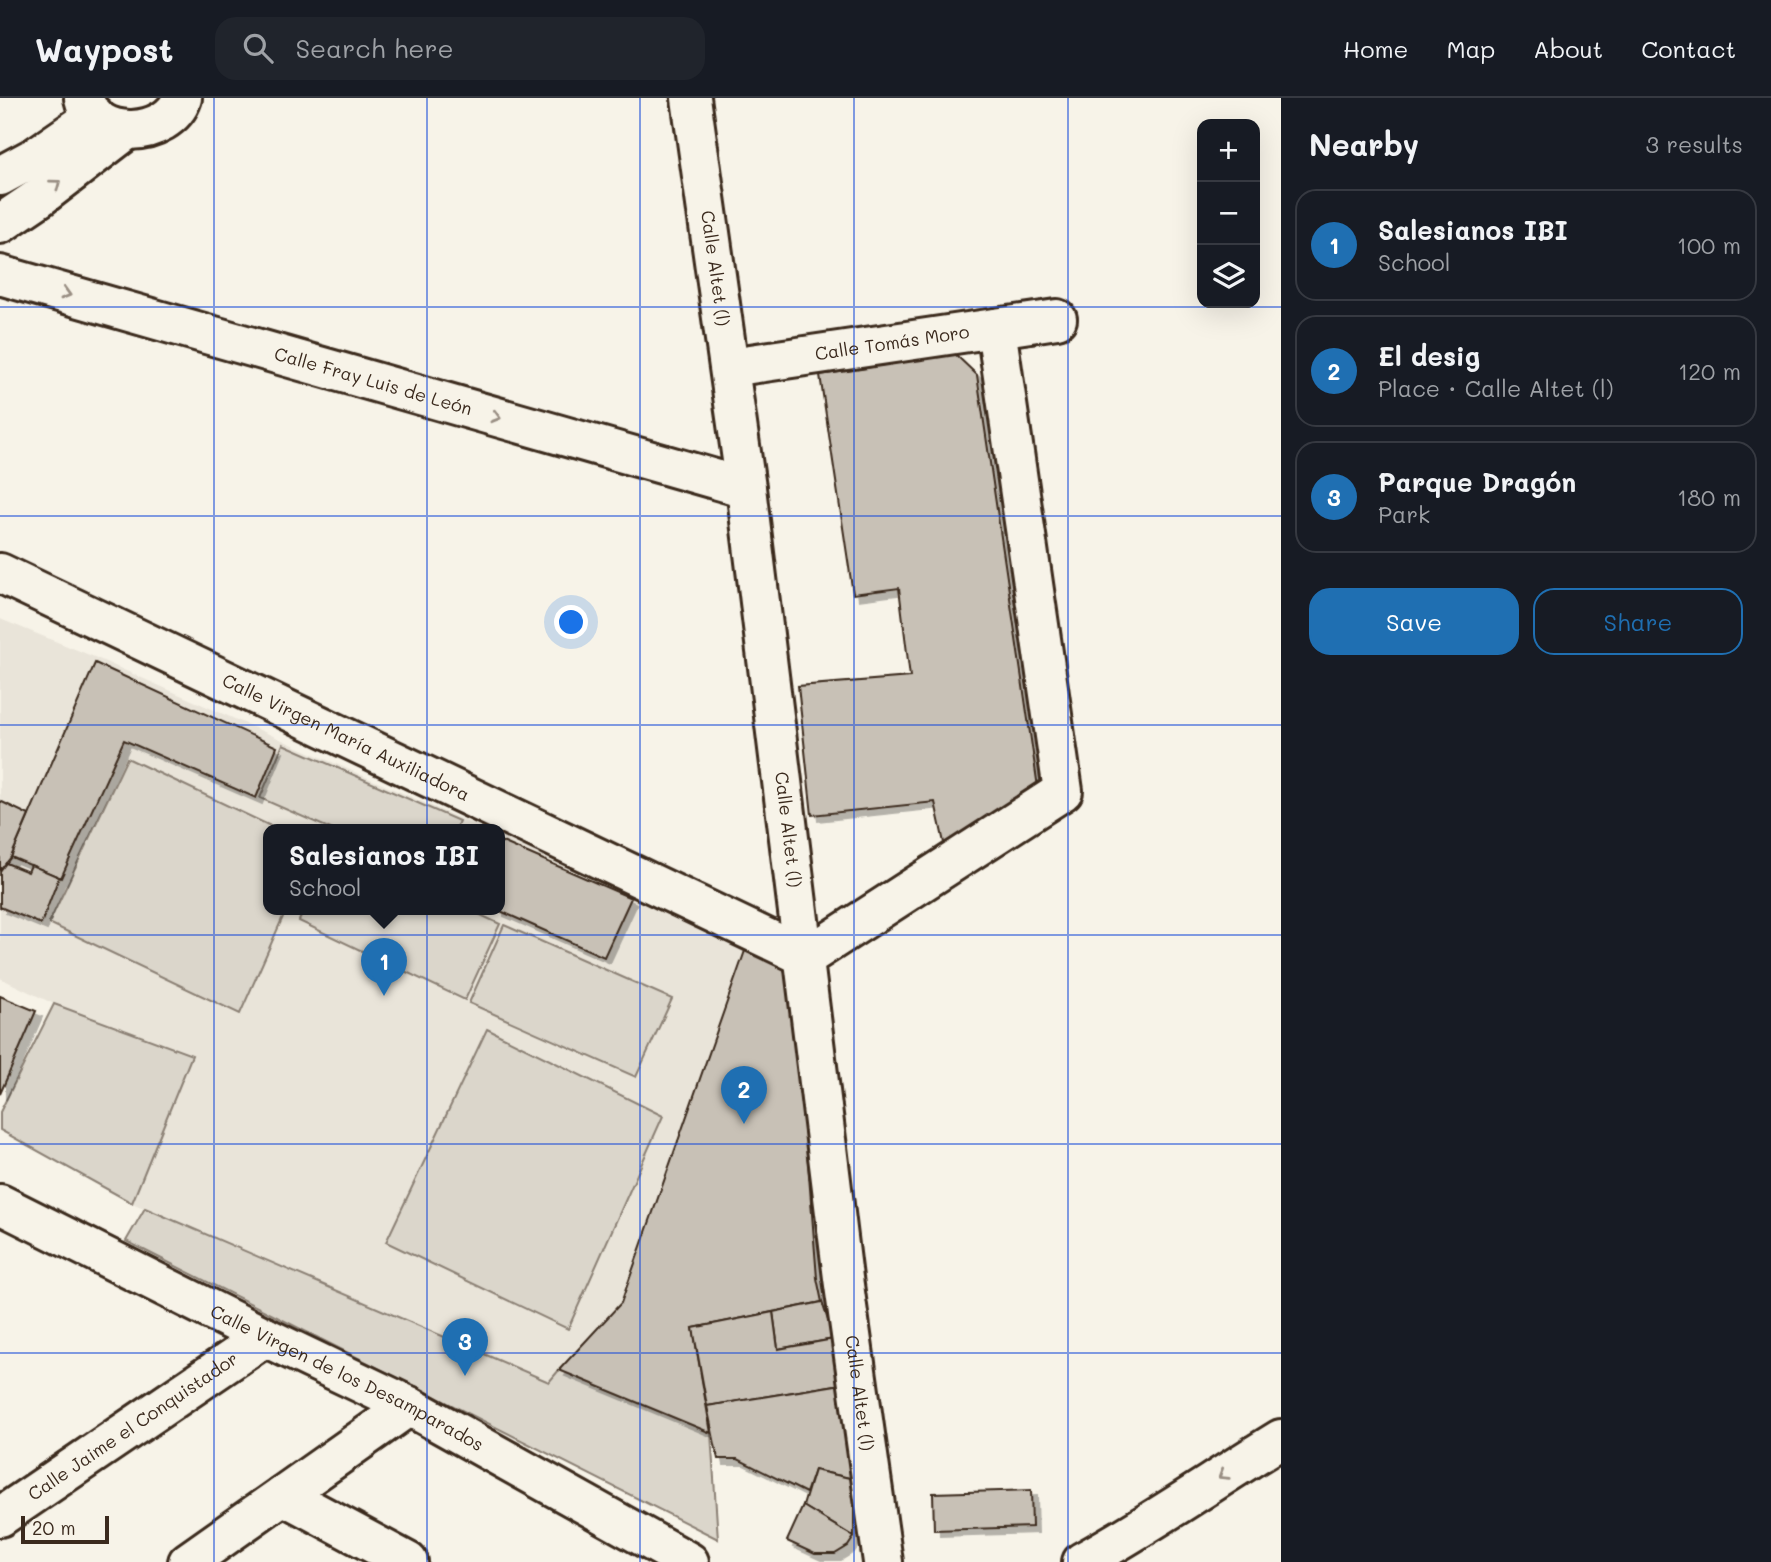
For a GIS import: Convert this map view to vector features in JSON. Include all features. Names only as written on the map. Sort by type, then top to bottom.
[{"type":"street","name":"Calle Altet (l)","points":[[691,98],[746,488],[844,1278],[883,1562]]},
{"type":"street","points":[[95,108],[153,125],[184,102]]},
{"type":"street","points":[[0,176],[37,156],[95,108]]},
{"type":"street","points":[[0,223],[40,197],[95,108]]},
{"type":"street","name":"Calle Fray Luis de León","points":[[0,275],[746,488]]},
{"type":"street","name":"Calle Tomás Moro","points":[[730,368],[1057,319]]},
{"type":"street","points":[[806,957],[1063,791],[996,328]]},
{"type":"street","name":"Calle Virgen María Auxiliadora","points":[[0,573],[806,957]]},
{"type":"street","name":"Calle Virgen de los Desamparados","points":[[0,1204],[409,1406],[689,1562]]},
{"type":"street","name":"Calle Jaime el Conquistador","points":[[0,1517],[265,1337]]},
{"type":"street","points":[[188,1562],[409,1406]]},
{"type":"street","points":[[1082,1562],[1140,1530],[1219,1476],[1281,1439]]},
{"type":"street","points":[[283,1495],[408,1562]]},
{"type":"shaded area","points":[[0,619],[92,656],[472,824],[263,824],[263,915],[505,915],[505,838],[746,948],[621,1303],[549,1382],[132,1203],[192,1055],[54,1004],[0,978]]},
{"type":"shaded area","points":[[283,744],[459,821],[458,824],[319,824],[260,798]]},
{"type":"shaded area","points":[[127,758],[266,824],[263,824],[263,915],[284,915],[240,1014],[49,923]]},
{"type":"shaded area","points":[[301,915],[481,915],[500,924],[465,1000],[299,921]]},
{"type":"shaded area","points":[[504,925],[672,999],[636,1077],[469,1003]]},
{"type":"shaded area","points":[[54,1004],[192,1055],[132,1203],[0,1130],[0,1112]]},
{"type":"shaded area","points":[[487,1029],[663,1116],[568,1329],[386,1242]]},
{"type":"shaded area","points":[[145,1208],[549,1382],[559,1370],[711,1433],[718,1539],[126,1241]]},
{"type":"building","points":[[955,354],[977,375],[1039,794],[946,852],[935,802],[812,815],[798,686],[910,677],[899,588],[853,594],[820,375]]},
{"type":"building","points":[[95,663],[277,747],[256,798],[124,740],[61,878],[11,857]]},
{"type":"building","points":[[0,801],[29,815],[11,857],[0,871]]},
{"type":"building","points":[[505,843],[631,898],[604,957],[505,913]]},
{"type":"building","points":[[6,863],[28,872],[31,865],[59,877],[41,924],[0,907],[0,871]]},
{"type":"building","points":[[746,948],[793,970],[817,1278],[822,1302],[693,1328],[711,1433],[559,1370],[621,1303]]},
{"type":"building","points":[[0,996],[36,1011],[0,1094]]},
{"type":"building","points":[[822,1302],[834,1339],[778,1349],[773,1312]]},
{"type":"building","points":[[773,1312],[778,1349],[834,1339],[842,1384],[707,1406],[693,1328]]},
{"type":"building","points":[[842,1384],[854,1479],[814,1470],[806,1493],[738,1459],[718,1459],[707,1406]]},
{"type":"building","points":[[814,1470],[854,1479],[854,1537],[803,1506]]},
{"type":"building","points":[[1031,1490],[1032,1527],[934,1530],[933,1493]]},
{"type":"building","points":[[803,1506],[854,1537],[848,1546],[835,1554],[815,1554],[787,1541]]},
{"type":"place","name":"Salesianos IBI","points":[[384,996]]},
{"type":"place","name":"El desig","points":[[744,1124]]},
{"type":"place","name":"Parque Dragón","points":[[465,1376]]}]
